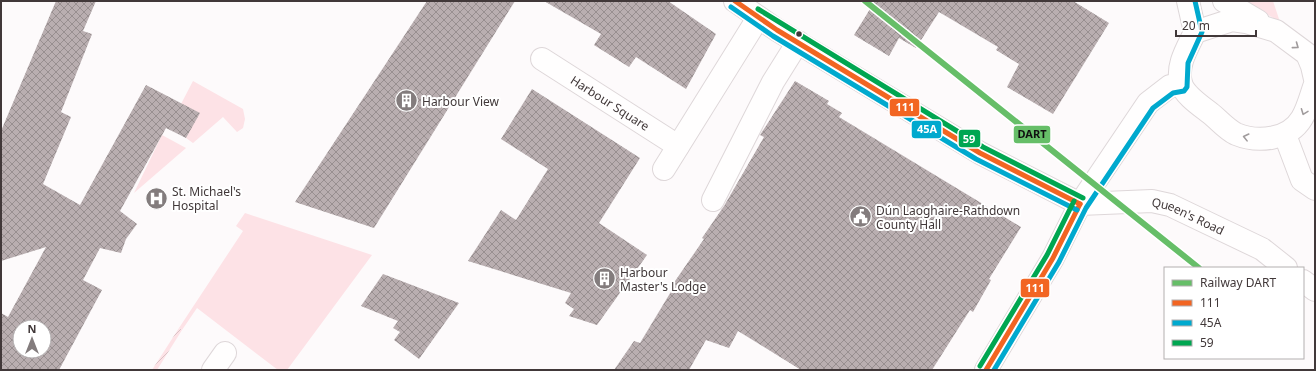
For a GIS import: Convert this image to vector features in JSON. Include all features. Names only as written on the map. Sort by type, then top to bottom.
[{"type":"main road","points":[[735,1],[758,18],[980,153],[1080,204]]},
{"type":"main road","points":[[1188,1],[1195,32],[1181,61],[1181,84],[1195,102],[1236,134],[1250,138],[1263,139],[1285,135],[1301,119],[1315,84]]},
{"type":"main road","points":[[1224,1],[1276,31],[1307,54],[1315,79]]},
{"type":"main road","points":[[664,169],[758,18]]},
{"type":"main road","points":[[1195,32],[1232,20],[1246,22],[1276,31]]},
{"type":"main road","points":[[713,200],[773,82],[798,42]]},
{"type":"main road","name":"Harbour Square","points":[[542,59],[678,146]]},
{"type":"main road","points":[[986,370],[1053,258],[1080,204],[1148,103],[1170,86],[1181,84]]},
{"type":"main road","points":[[1285,135],[1302,180],[1315,189]]},
{"type":"main road","name":"Queen's Road","points":[[1080,204],[1152,201],[1170,205],[1262,249],[1285,267]]},
{"type":"main road","points":[[1304,282],[1315,290]]},
{"type":"shaded area","points":[[1245,1],[1273,1],[1280,22]]},
{"type":"shaded area","points":[[193,81],[243,109],[245,119],[243,128],[237,132],[223,117],[193,143],[186,138],[199,113],[181,104]]},
{"type":"shaded area","points":[[162,135],[186,148],[134,193]]},
{"type":"shaded area","points":[[245,213],[372,255],[287,370],[278,370],[197,308],[182,330],[179,328],[243,231],[236,226]]},
{"type":"shaded area","points":[[179,328],[182,330],[157,370],[152,370]]},
{"type":"building","points":[[56,1],[96,1],[83,31],[92,34],[61,112],[71,117],[43,184],[80,205],[146,85],[200,113],[186,138],[166,128],[120,211],[137,224],[126,239],[121,253],[100,248],[83,280],[102,290],[59,370],[1,370],[1,313],[8,317],[46,247],[1,261],[1,131]]},
{"type":"building","name":"Harbour View","points":[[427,1],[515,1],[374,228],[295,202]]},
{"type":"building","points":[[544,1],[668,1],[716,34],[686,89],[636,57],[629,67],[594,45],[601,34]]},
{"type":"building","points":[[875,1],[1073,1],[1109,23],[1053,114],[1007,87],[1019,64],[996,50],[998,47],[939,12],[916,48],[899,38],[889,56],[854,35]]},
{"type":"building","name":"Dún Laoghaire-Rathdown County Hall","points":[[795,81],[829,101],[827,104],[842,113],[839,117],[1021,227],[989,279],[991,280],[973,312],[970,310],[932,370],[801,370],[738,331],[729,348],[706,340],[689,370],[614,370],[634,341],[640,343],[675,285],[673,284],[704,239],[702,238],[724,206],[764,137],[760,135]]},
{"type":"building","points":[[532,89],[640,158],[599,223],[647,255],[597,325],[569,316],[574,309],[565,303],[571,293],[468,261],[501,210],[516,220],[548,169],[501,139]]},
{"type":"building","points":[[383,274],[459,303],[419,359],[394,340],[400,332],[393,328],[398,321],[361,306]]},
{"type":"rail line","name":"DART","points":[[865,1],[1198,267]]},
{"type":"transit line","name":"111","points":[[735,1],[777,30],[980,153],[1080,204]]},
{"type":"transit line","name":"45A","points":[[994,370],[1059,262],[1086,208],[1153,108],[1173,93],[1184,91],[1187,87],[1188,63],[1202,32],[1195,1]]},
{"type":"transit line","name":"45A","points":[[731,7],[773,36],[976,159],[1077,210]]},
{"type":"transit line","name":"59","points":[[758,9],[983,147],[1083,198]]},
{"type":"transit line","name":"59","points":[[980,366],[1047,255],[1074,201]]},
{"type":"transit line","name":"111","points":[[986,370],[1053,258],[1080,204]]},
{"type":"place","name":"Harbour View","points":[[407,101]]},
{"type":"place","name":"St. Michael's Hospital","points":[[156,198]]},
{"type":"place","name":"Dún Laoghaire-Rathdown County Hall","points":[[860,217]]},
{"type":"place","name":"Harbour Master's Lodge","points":[[605,279]]}]
